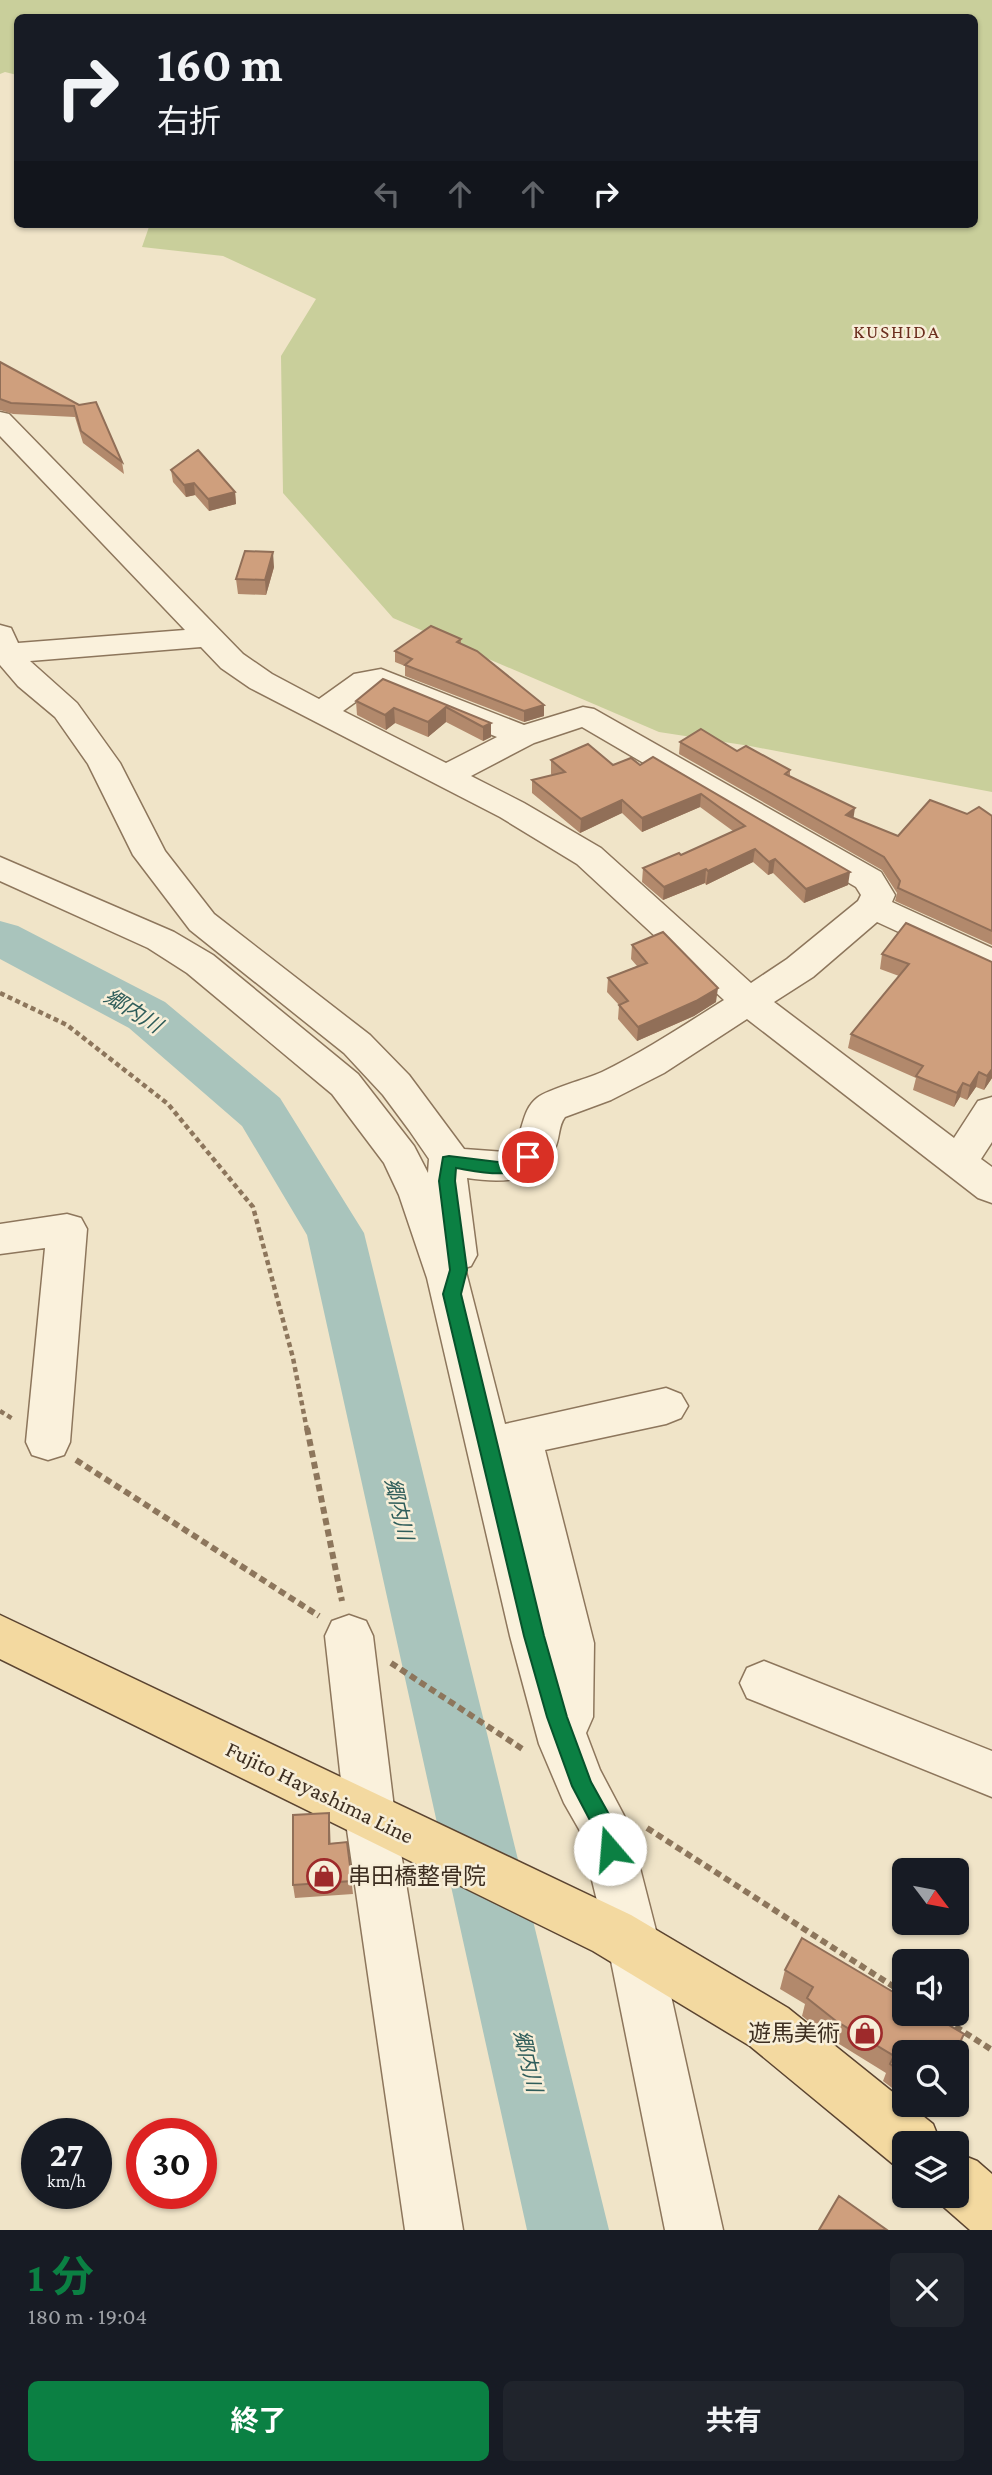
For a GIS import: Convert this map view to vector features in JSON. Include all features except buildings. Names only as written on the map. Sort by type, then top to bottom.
[{"type":"main road","name":"Fujito Hayashima Line","points":[[0,1636],[623,1940],[769,2027],[897,2131]]},
{"type":"main road","points":[[969,2191],[992,2211]]},
{"type":"street","points":[[0,420],[232,661],[261,681],[554,833],[589,856],[748,1001],[992,1188]]},
{"type":"street","points":[[2,647],[209,637]]},
{"type":"street","points":[[2,647],[29,680],[66,710],[104,763],[150,855],[202,922],[357,1044],[396,1085],[449,1157],[447,1181],[459,1270],[452,1294]]},
{"type":"street","points":[[321,712],[365,681],[381,678],[523,736]]},
{"type":"street","points":[[446,776],[523,736],[583,716],[869,880],[878,895],[873,907],[800,968],[651,1064],[598,1090],[551,1107],[543,1118],[537,1145],[528,1157],[516,1165],[498,1168],[449,1161]]},
{"type":"street","points":[[0,868],[183,952],[345,1084],[400,1156],[419,1195],[570,1643],[568,1767],[604,1825],[623,1940],[694,2230]]},
{"type":"street","points":[[873,907],[992,962]]},
{"type":"street","points":[[958,1162],[992,1111]]},
{"type":"street","points":[[0,1239],[67,1229],[48,1442]]},
{"type":"street","points":[[513,1479],[520,1437],[666,1406]]},
{"type":"street","points":[[349,1636],[370,1816],[434,2230]]},
{"type":"street","points":[[764,1683],[992,1774]]},
{"type":"path","points":[[0,993],[67,1025],[168,1104],[253,1207],[293,1358],[349,1636]]},
{"type":"path","points":[[0,1411],[349,1636],[568,1767]]},
{"type":"path","points":[[640,1824],[892,1986]]},
{"type":"path","points":[[955,2026],[992,2050]]},
{"type":"green space","points":[[0,0],[992,0],[992,792],[750,746],[659,732],[393,618],[283,493],[281,356],[316,299],[223,256],[142,247],[149,228],[978,228],[978,14],[14,14],[14,74],[0,74]]},
{"type":"waterway","name":"郷内川","points":[[0,938],[147,1015],[261,1112],[335,1233],[568,2230]]},
{"type":"place","name":"串田橋整骨院","points":[[324,1876]]},
{"type":"place","name":"遊馬美術","points":[[865,2033]]},
{"type":"district","name":"KUSHIDA","points":[[897,331]]},
{"type":"route","points":[[528,1157],[516,1165],[498,1168],[449,1161],[447,1181],[459,1270],[452,1294],[534,1636],[564,1744],[582,1786],[604,1825],[610,1849]]}]
